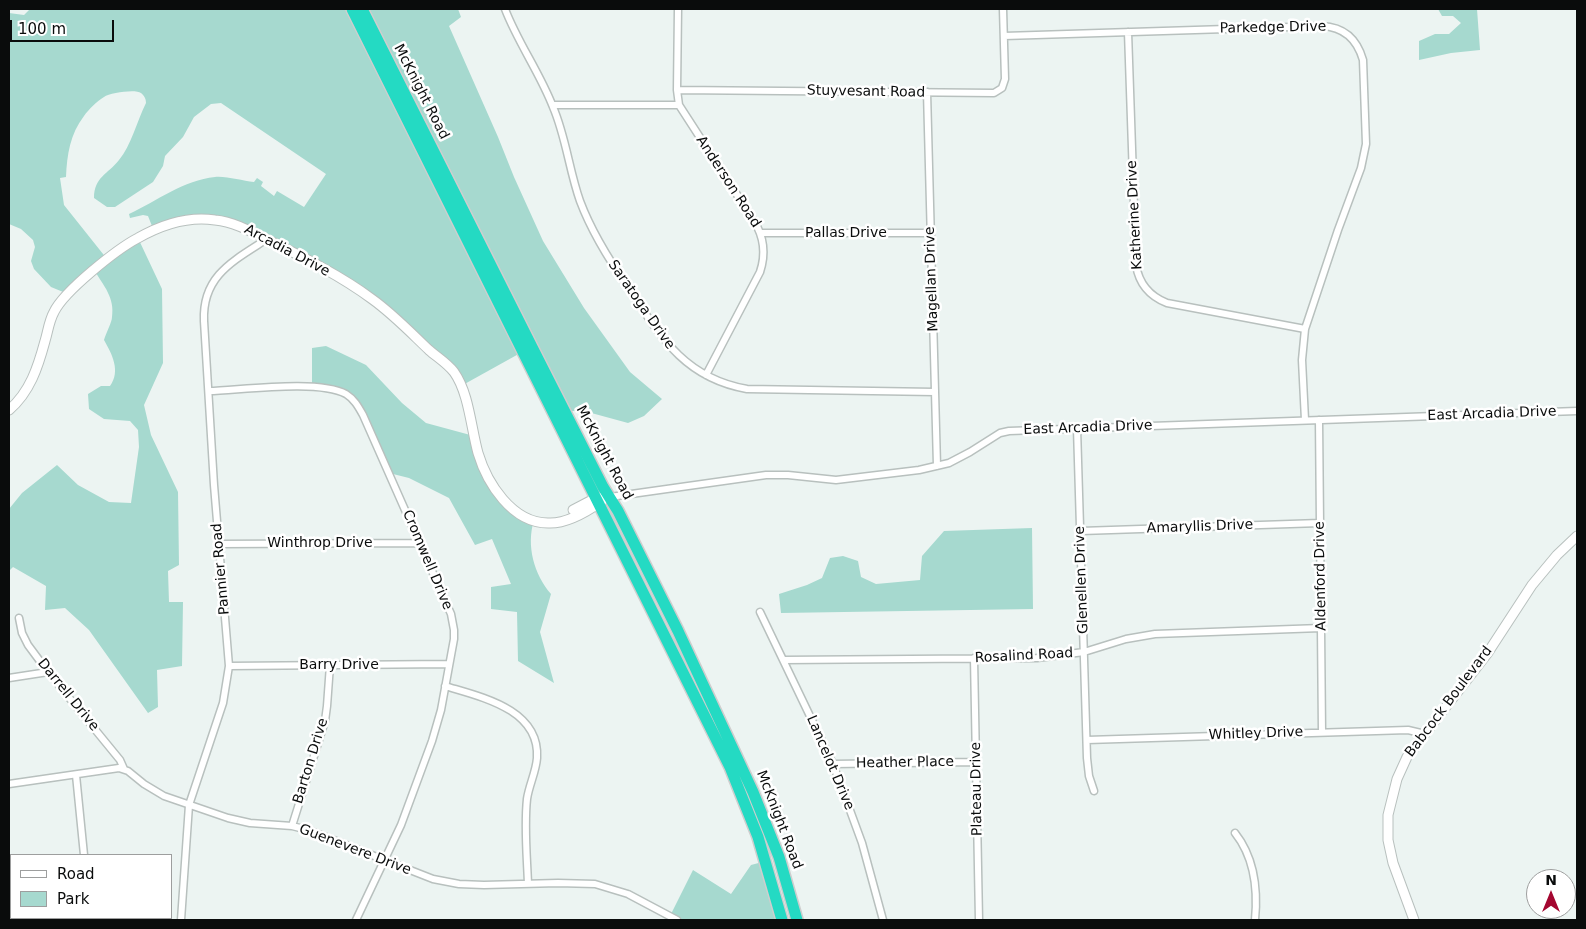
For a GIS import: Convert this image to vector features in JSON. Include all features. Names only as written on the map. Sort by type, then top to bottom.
[{"type":"highway","name":"McKnight Road","points":[[352,9],[716,739],[740,790],[766,861],[782,920]]},
{"type":"highway","name":"McKnight Road","points":[[362,9],[527,338],[678,631],[743,768],[779,857],[797,920]]},
{"type":"street","name":"Saratoga Drive","points":[[504,9],[553,105],[576,188],[596,236],[607,256],[662,338],[685,361],[706,375],[731,386],[752,390],[935,392]]},
{"type":"street","name":"Anderson Road","points":[[678,9],[677,90],[679,105],[754,221],[760,233],[764,251],[760,272],[706,375]]},
{"type":"street","points":[[1003,9],[1004,36]]},
{"type":"street","name":"Parkedge Drive","points":[[1004,36],[1328,26],[1339,28],[1347,33],[1360,50],[1364,67],[1366,126],[1364,157],[1305,329],[1302,360],[1305,420]]},
{"type":"street","name":"Katherine Drive","points":[[1128,32],[1136,265],[1137,273],[1143,286],[1154,296],[1167,303],[1305,329]]},
{"type":"street","name":"Stuyvesant Road","points":[[677,90],[989,93],[998,91],[1004,84],[1004,36]]},
{"type":"street","name":"Magellan Drive","points":[[926,92],[938,466]]},
{"type":"street","points":[[553,105],[679,105]]},
{"type":"street","name":"Arcadia Drive","points":[[9,410],[25,392],[34,375],[42,356],[50,320],[60,303],[119,249],[138,238],[164,226],[192,219],[213,219],[233,223],[305,258],[371,298],[404,325],[452,370],[461,386],[479,454],[492,484],[512,509],[534,520],[563,514],[610,497]]},
{"type":"street","name":"Pallas Drive","points":[[760,233],[931,233]]},
{"type":"street","name":"Pannier Road","points":[[181,920],[189,805],[223,703],[229,666],[203,312],[207,294],[214,279],[220,272],[243,254],[267,239]]},
{"type":"street","name":"Cromwell Drive","points":[[209,391],[319,387],[338,391],[353,399],[363,414],[448,604],[453,622],[454,639],[441,710],[432,741],[407,810],[356,920]]},
{"type":"street","name":"East Arcadia Drive","points":[[610,497],[756,476],[783,475],[836,480],[919,470],[938,466],[956,459],[1000,433],[1009,431],[1577,411]]},
{"type":"street","name":"Aldenford Drive","points":[[1319,420],[1322,732]]},
{"type":"street","name":"Glenellen Drive","points":[[1078,428],[1087,740],[1089,776],[1094,791]]},
{"type":"street","name":"Amaryllis Drive","points":[[1080,532],[1320,523]]},
{"type":"street","name":"Babcock Boulevard","points":[[1414,920],[1398,880],[1390,850],[1388,815],[1396,779],[1407,757],[1487,654],[1540,575],[1561,550],[1577,536]]},
{"type":"street","name":"Winthrop Drive","points":[[219,544],[420,543]]},
{"type":"street","name":"Lancelot Drive","points":[[760,612],[833,764],[862,844],[883,920]]},
{"type":"street","name":"Darrell Drive","points":[[19,618],[22,633],[28,645],[120,760],[124,769]]},
{"type":"street","name":"Rosalind Road","points":[[784,660],[1037,658],[1084,652],[1126,639],[1155,634],[1321,628]]},
{"type":"street","name":"Plateau Drive","points":[[974,658],[979,920]]},
{"type":"street","name":"Barry Drive","points":[[229,666],[449,664]]},
{"type":"street","name":"Barton Drive","points":[[292,826],[325,721],[328,706],[330,665]]},
{"type":"street","points":[[9,678],[48,672]]},
{"type":"street","points":[[445,686],[508,708],[519,716],[532,734],[537,751],[537,760],[527,805],[528,884]]},
{"type":"street","name":"Whitley Drive","points":[[1087,740],[1408,730],[1424,734]]},
{"type":"street","name":"Heather Place","points":[[833,764],[976,762]]},
{"type":"street","points":[[9,784],[115,768],[124,769]]},
{"type":"street","name":"Guenevere Drive","points":[[124,769],[152,790],[189,805],[238,821],[292,826],[308,830],[420,875],[446,882],[484,885],[583,883],[606,886],[628,894],[676,920]]},
{"type":"street","points":[[76,775],[84,854]]},
{"type":"street","points":[[1235,833],[1248,852],[1253,868],[1255,920]]},
{"type":"green space","points":[[30,9],[352,9],[524,351],[461,386],[404,325],[305,258],[213,219],[154,231],[148,216],[143,215],[130,218],[129,214],[192,182],[215,177],[254,182],[257,178],[263,182],[261,186],[274,196],[277,191],[304,207],[326,174],[221,103],[211,104],[194,117],[183,137],[165,156],[163,166],[153,182],[115,207],[107,207],[94,198],[96,185],[123,154],[146,102],[141,93],[128,91],[107,96],[93,105],[75,130],[68,153],[66,177],[60,178],[64,205],[107,259],[138,238],[162,289],[163,363],[144,405],[151,435],[178,492],[179,565],[168,571],[169,602],[183,602],[182,666],[157,670],[158,707],[148,713],[89,630],[65,608],[45,610],[46,586],[13,567],[9,571],[9,509],[22,493],[57,465],[78,485],[109,502],[131,503],[139,447],[138,430],[130,421],[104,419],[89,409],[88,394],[101,386],[110,386],[115,374],[114,363],[104,340],[112,319],[112,304],[105,287],[94,270],[68,294],[51,287],[34,269],[31,261],[35,247],[33,240],[21,229],[9,224],[9,13],[24,15]]},
{"type":"green space","points":[[362,9],[458,9],[461,17],[449,26],[543,241],[584,308],[630,372],[662,399],[644,416],[628,423],[584,411],[565,411]]},
{"type":"green space","points":[[1438,9],[1477,9],[1480,50],[1451,53],[1419,60],[1419,41],[1435,34],[1449,34],[1461,23],[1453,16],[1442,16]]},
{"type":"green space","points":[[326,346],[366,365],[402,403],[426,423],[474,436],[479,454],[502,497],[534,520],[531,540],[533,559],[540,578],[551,594],[540,632],[554,683],[518,661],[517,612],[491,609],[491,587],[511,584],[492,539],[475,545],[449,498],[409,478],[389,473],[363,415],[346,394],[312,387],[312,348]]},
{"type":"green space","points":[[1032,528],[1033,609],[781,613],[779,594],[822,578],[830,558],[843,556],[858,561],[861,577],[876,584],[920,580],[922,556],[944,531]]},
{"type":"green space","points":[[766,861],[782,920],[677,920],[670,916],[693,870],[731,894],[751,865]]}]
